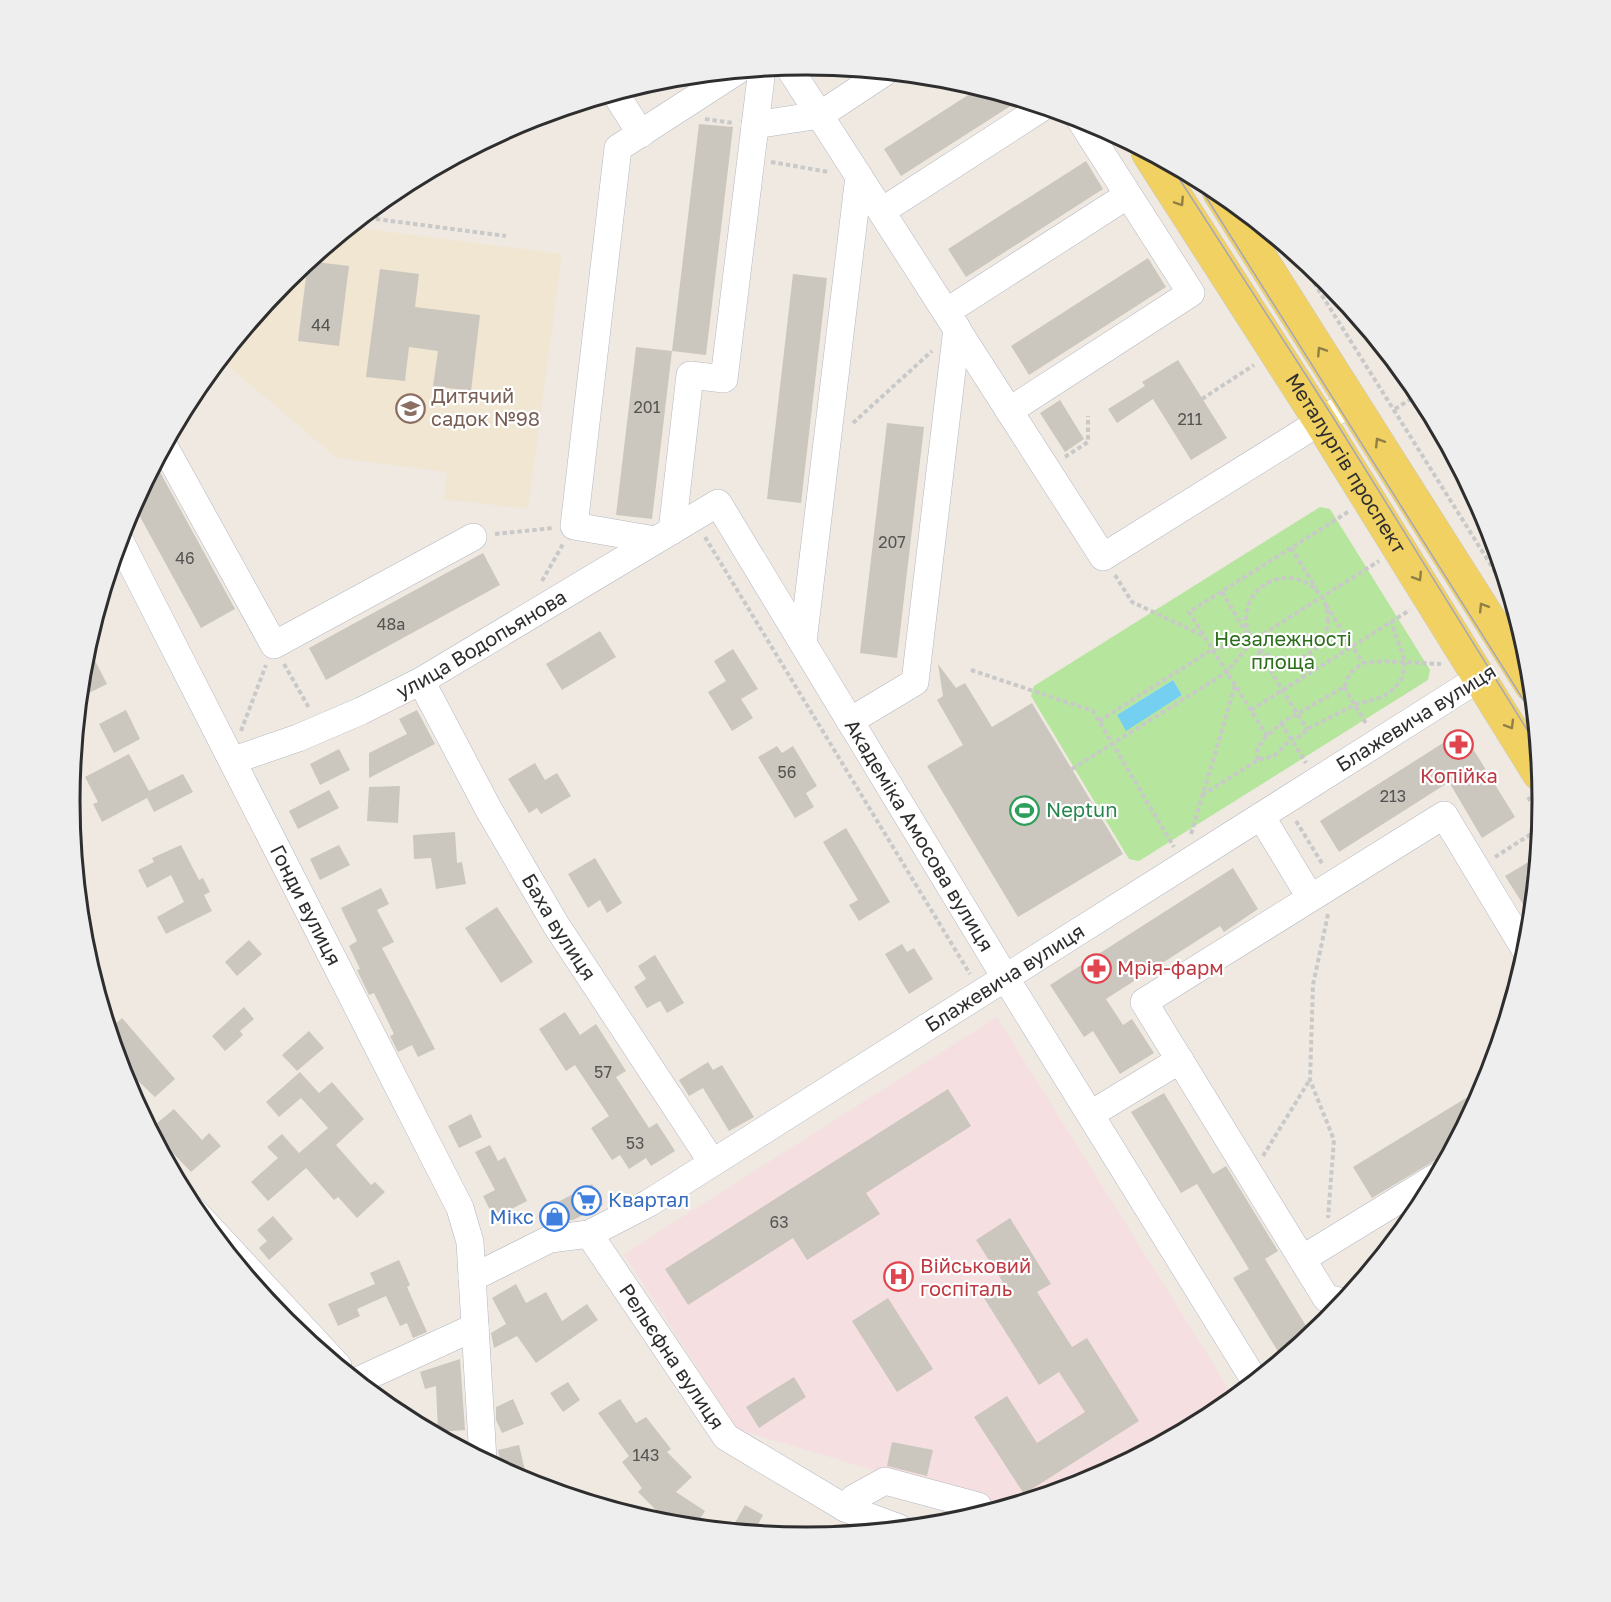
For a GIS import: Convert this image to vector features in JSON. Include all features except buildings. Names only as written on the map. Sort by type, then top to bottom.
[{"type":"main road","name":"Металургів проспект","points":[[1156,166],[1320,421],[1530,759]]},
{"type":"main road","name":"Металургів проспект","points":[[1245,224],[1353,400],[1515,645]]},
{"type":"main road","name":"Блажевича вулиця","points":[[1481,677],[1517,655]]},
{"type":"street","points":[[794,75],[1103,557],[1353,400]]},
{"type":"street","points":[[723,80],[618,148],[574,526],[673,530],[690,375],[724,379],[761,77]]},
{"type":"street","points":[[755,125],[820,115],[875,79]]},
{"type":"street","points":[[619,100],[641,134]]},
{"type":"street","points":[[882,211],[1034,113]]},
{"type":"street","points":[[1009,411],[1191,294],[1088,132]]},
{"type":"street","points":[[803,642],[859,177]]},
{"type":"street","points":[[850,721],[915,682],[951,320],[1128,195]]},
{"type":"street","points":[[1204,240],[1238,219]]},
{"type":"street","points":[[168,454],[274,645],[473,537]]},
{"type":"street","name":"улица Водопьянова","points":[[234,760],[298,738],[361,711],[421,681],[718,503]]},
{"type":"street","name":"Академіка Амосова вулиця","points":[[718,503],[1005,977],[1251,1374]]},
{"type":"street","name":"Гонди вулиця","points":[[125,550],[460,1208],[470,1242],[472,1278]]},
{"type":"street","name":"Блажевича вулиця","points":[[472,1278],[550,1239],[589,1234],[641,1207],[1481,677]]},
{"type":"street","name":"Баха вулиця","points":[[421,681],[489,810],[556,925],[712,1162]]},
{"type":"street","points":[[1333,1300],[1326,1298],[1144,1002],[1444,815],[1519,939]]},
{"type":"street","points":[[1261,816],[1310,897]]},
{"type":"street","points":[[1091,1114],[1180,1060]]},
{"type":"street","points":[[1302,1259],[1325,1245],[1404,1210]]},
{"type":"street","name":"Рельєфна вулиця","points":[[589,1234],[726,1437],[845,1508],[884,1522]]},
{"type":"street","points":[[472,1278],[482,1451]]},
{"type":"street","points":[[365,1378],[475,1328]]},
{"type":"street","points":[[845,1508],[854,1498],[885,1481],[977,1506]]},
{"type":"path","points":[[669,115],[755,125]]},
{"type":"path","points":[[751,159],[859,177]]},
{"type":"path","points":[[372,219],[506,236]]},
{"type":"path","points":[[1315,284],[1493,568]]},
{"type":"path","points":[[826,447],[951,320]]},
{"type":"path","points":[[1202,399],[1258,363]]},
{"type":"path","points":[[1395,409],[1410,400]]},
{"type":"path","points":[[1047,469],[1088,442],[1088,416]]},
{"type":"path","points":[[1267,735],[1190,612],[1352,510]]},
{"type":"path","points":[[473,537],[574,526]]},
{"type":"path","points":[[542,581],[574,526]]},
{"type":"path","points":[[673,530],[980,992]]},
{"type":"path","points":[[1291,548],[1363,663]]},
{"type":"path","points":[[1103,557],[1132,602],[1205,637]]},
{"type":"path","points":[[1072,769],[1227,672],[1252,641],[1382,559]]},
{"type":"path","points":[[531,587],[552,576]]},
{"type":"path","points":[[1285,578],[1296,579],[1306,583],[1322,597],[1328,618],[1327,628],[1323,638],[1308,654],[1299,658],[1278,659],[1259,649],[1252,641],[1246,621],[1247,610],[1257,591],[1265,585],[1285,578]]},
{"type":"path","points":[[1221,592],[1307,729]]},
{"type":"path","points":[[1251,710],[1413,608]]},
{"type":"path","points":[[1202,795],[1258,760],[1281,752],[1291,739],[1301,736],[1307,729],[1355,705],[1372,702],[1391,692],[1402,678],[1406,661],[1391,622]]},
{"type":"path","points":[[1099,721],[1213,649],[1252,641]]},
{"type":"path","points":[[274,645],[309,708]]},
{"type":"path","points":[[250,730],[240,734],[274,645]]},
{"type":"path","points":[[1258,760],[1257,749],[1267,735],[1281,723],[1299,715],[1344,687],[1350,673],[1363,663],[1406,661],[1448,664]]},
{"type":"path","points":[[971,670],[1093,711],[1174,848]]},
{"type":"path","points":[[1190,838],[1235,685]]},
{"type":"path","points":[[1344,687],[1368,726]]},
{"type":"path","points":[[299,712],[319,704]]},
{"type":"path","points":[[1281,723],[1307,764]]},
{"type":"path","points":[[1294,817],[1334,883],[1312,985],[1310,1080],[1334,1140],[1325,1245]]},
{"type":"path","points":[[1476,868],[1531,834]]},
{"type":"path","points":[[1251,1175],[1310,1080]]},
{"type":"shaded area","name":"Дитячий садок №98","points":[[360,228],[562,254],[528,509],[444,499],[447,472],[337,458],[226,364],[260,322],[327,255]]},
{"type":"shaded area","name":"Військовий госпіталь","points":[[997,1017],[1229,1390],[1168,1430],[1127,1452],[1083,1472],[985,1504],[737,1429],[624,1254]]},
{"type":"green space","name":"Незалежності площа","points":[[1320,507],[1330,509],[1430,670],[1428,680],[1139,861],[1129,859],[1031,696],[1034,686]],"holes":[[[1173,680],[1182,695],[1126,730],[1117,715]]]},
{"type":"water","points":[[1173,680],[1182,695],[1126,731],[1117,715]]},
{"type":"tram line","points":[[1179,179],[1331,414],[1528,730]]},
{"type":"tram line","points":[[1204,194],[1524,701]]},
{"type":"place","name":"Дитячий садок №98","points":[[410,408]]},
{"type":"place","name":"Копійка","points":[[1459,745]]},
{"type":"place","name":"Neptun","points":[[1025,810]]},
{"type":"place","name":"Мрія-фарм","points":[[1096,968]]},
{"type":"place","name":"Квартал","points":[[587,1200]]},
{"type":"place","name":"Мікс","points":[[555,1217]]},
{"type":"place","name":"Військовий госпіталь","points":[[899,1277]]}]
